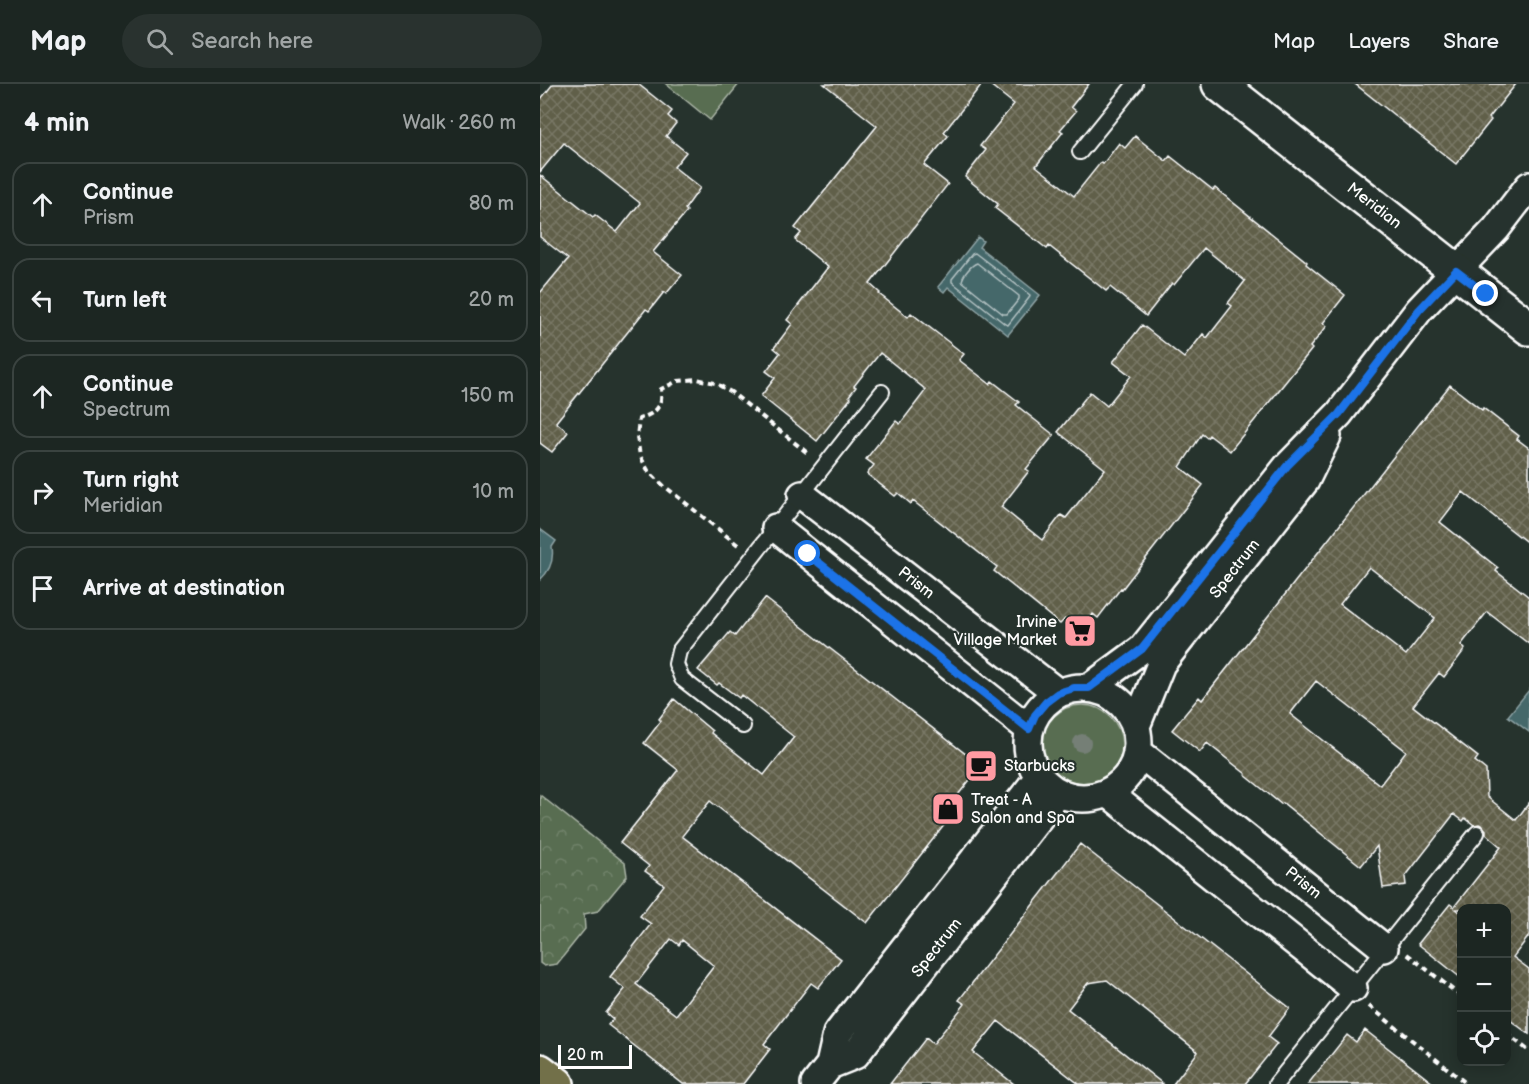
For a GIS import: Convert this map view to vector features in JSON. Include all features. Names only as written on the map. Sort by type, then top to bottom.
[{"type":"main road","points":[[540,1071],[557,1084]]},
{"type":"street","name":"Meridian","points":[[1219,84],[1529,328]]},
{"type":"street","name":"Spectrum","points":[[1089,688],[1142,649],[1287,466],[1339,414],[1419,310],[1496,229],[1529,186]]},
{"type":"street","name":"Spectrum","points":[[1137,738],[1161,663],[1305,481],[1339,414]]},
{"type":"street","name":"Prism","points":[[802,495],[1058,693]]},
{"type":"street","points":[[776,528],[1029,729]]},
{"type":"street","points":[[1074,688],[1089,688],[1105,692],[1118,700],[1129,712],[1137,738],[1137,757],[1131,772],[1108,793],[1093,798],[1077,798],[1049,785],[1030,761],[1029,729],[1038,711],[1058,693],[1074,688]]},
{"type":"street","name":"Prism","points":[[1137,738],[1387,944]]},
{"type":"street","name":"Spectrum","points":[[822,1075],[837,1034],[1049,785]]},
{"type":"street","points":[[1108,793],[1351,990]]},
{"type":"lane","points":[[1080,152],[1135,84]]},
{"type":"lane","points":[[743,726],[682,679],[676,664],[680,651],[882,392]]},
{"type":"lane","points":[[1276,1084],[1477,833]]},
{"type":"path","points":[[753,556],[663,485],[649,472],[640,456],[637,437],[639,419],[649,416],[657,408],[662,399],[661,389],[678,381],[697,379],[715,383],[732,392],[824,466]]},
{"type":"path","points":[[1387,944],[1457,994]]},
{"type":"path","points":[[1351,990],[1467,1084]]},
{"type":"path","points":[[1511,1037],[1529,1051]]},
{"type":"green space","points":[[666,84],[739,84],[710,120]]},
{"type":"green space","points":[[1082,705],[1097,708],[1110,717],[1119,730],[1122,745],[1119,760],[1110,773],[1097,782],[1082,785],[1067,782],[1054,773],[1045,760],[1042,745],[1045,730],[1054,717],[1067,708]]},
{"type":"green space","points":[[540,795],[625,863],[627,876],[598,911],[584,914],[585,929],[557,964],[544,966],[540,963]]},
{"type":"water","points":[[978,237],[983,241],[979,247],[1040,295],[1008,335],[948,287],[944,292],[938,287]]},
{"type":"water","points":[[540,529],[556,541],[552,547],[550,565],[540,580]]},
{"type":"water","points":[[1529,690],[1529,732],[1508,716]]},
{"type":"building","points":[[553,84],[638,84],[672,111],[668,116],[676,123],[666,136],[686,152],[674,167],[700,188],[685,209],[687,211],[653,252],[682,275],[649,311],[646,309],[556,422],[568,432],[552,452],[540,443],[540,293],[568,259],[540,237],[540,175],[593,217],[595,215],[617,232],[640,203],[564,143],[540,172],[540,100]]},
{"type":"building","points":[[824,84],[982,84],[944,132],[948,136],[924,165],[948,184],[870,284],[908,317],[911,313],[964,354],[959,360],[990,384],[992,381],[1019,402],[1016,405],[1054,435],[1026,469],[1029,471],[1001,507],[1042,540],[1061,515],[1066,518],[1105,469],[1058,432],[1090,392],[1107,406],[1131,376],[1113,362],[1142,325],[1184,358],[1203,334],[1207,338],[1232,306],[1228,303],[1245,281],[1204,248],[1146,316],[1110,287],[1106,291],[1049,246],[1047,249],[995,208],[998,204],[965,177],[986,150],[980,146],[1014,104],[989,84],[1089,84],[1071,107],[1076,111],[1060,130],[1063,132],[1036,166],[1074,196],[1119,143],[1125,148],[1135,136],[1166,161],[1170,156],[1213,190],[1215,188],[1345,295],[1323,323],[1327,326],[1310,347],[1312,349],[1230,451],[1209,435],[1207,438],[1202,434],[1180,467],[1203,485],[1098,618],[1093,614],[1080,631],[1065,619],[1060,624],[994,571],[997,567],[913,501],[911,504],[898,493],[895,496],[867,474],[874,465],[866,459],[896,421],[900,424],[926,390],[880,353],[854,386],[856,387],[849,396],[851,398],[817,441],[761,396],[775,378],[766,371],[780,353],[774,348],[792,324],[787,320],[828,267],[795,240],[801,233],[795,228],[877,126]]},
{"type":"building","points":[[1355,84],[1516,84],[1456,164]]},
{"type":"building","points":[[1450,385],[1519,436],[1517,439],[1529,448],[1529,544],[1463,492],[1440,522],[1498,568],[1496,571],[1529,597],[1529,644],[1487,612],[1461,645],[1465,649],[1444,677],[1439,673],[1413,706],[1478,757],[1475,761],[1486,770],[1487,797],[1516,820],[1529,803],[1529,936],[1513,957],[1529,969],[1529,1034],[1511,1021],[1511,904],[1457,904],[1457,975],[1418,944],[1450,904],[1454,907],[1501,847],[1486,834],[1483,826],[1474,825],[1465,818],[1463,821],[1454,814],[1405,877],[1406,885],[1383,888],[1377,846],[1361,866],[1207,743],[1200,752],[1172,730],[1199,697],[1202,700]],"holes":[[[1369,567],[1435,618],[1406,655],[1340,604]],[[1316,681],[1406,751],[1380,785],[1290,714]]]},
{"type":"building","points":[[765,598],[981,766],[954,800],[960,805],[867,923],[710,801],[682,836],[841,959],[818,988],[811,983],[764,1044],[770,1049],[743,1084],[683,1084],[608,1025],[613,1019],[606,1013],[625,989],[610,977],[651,924],[640,916],[664,885],[645,871],[649,866],[620,843],[678,770],[644,743],[674,699],[712,731],[711,733],[764,775],[794,737],[741,695],[739,698],[698,670],[730,632],[735,636]],"holes":[[[671,939],[679,945],[682,940],[714,966],[676,1015],[636,984]]]},
{"type":"building","points":[[1080,844],[1290,1008],[1268,1037],[1277,1044],[1245,1084],[1173,1084],[1198,1052],[1107,980],[1088,983],[1068,1009],[1163,1084],[1079,1084],[998,1021],[973,1052],[1014,1084],[890,1084],[926,1038],[933,1044],[965,1004],[959,1000]]},
{"type":"building","points":[[1365,1030],[1434,1084],[1308,1084],[1347,1035],[1356,1042]]},
{"type":"place","name":"Irvine Village Market","points":[[1080,631]]},
{"type":"place","name":"Starbucks","points":[[981,766]]},
{"type":"place","name":"Treat - A Salon and Spa","points":[[948,809]]},
{"type":"route","points":[[808,554],[1029,729],[1035,715],[1058,693],[1074,688],[1089,688],[1142,649],[1287,466],[1339,414],[1419,310],[1456,271],[1486,294]]}]
